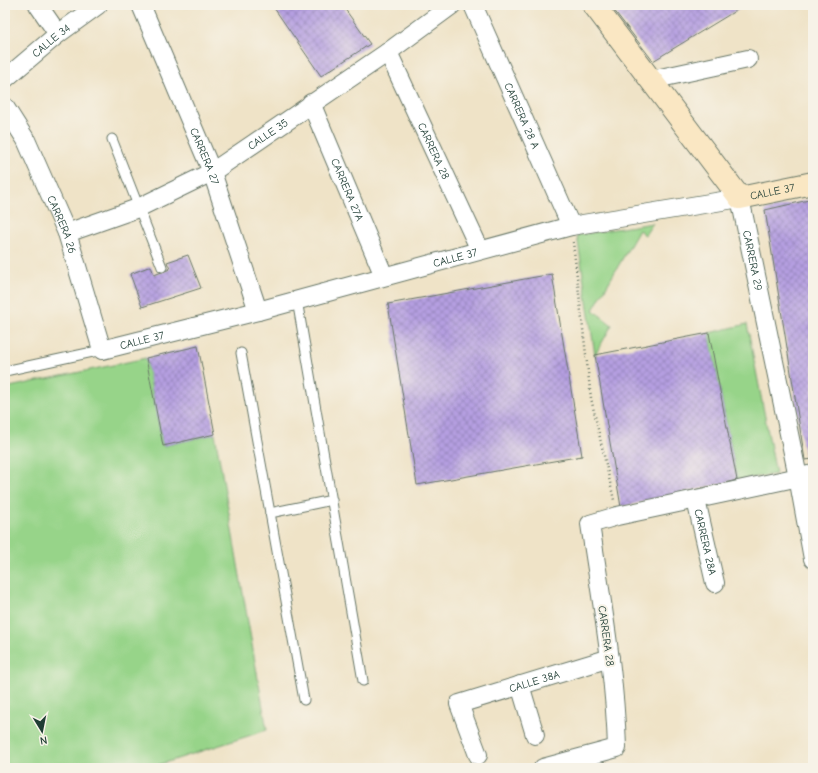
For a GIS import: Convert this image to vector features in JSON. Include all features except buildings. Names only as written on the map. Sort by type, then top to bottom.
[{"type":"street","points":[[38,5],[58,34]]},
{"type":"street","name":"CALLE 34","points":[[5,79],[58,34],[98,5]]},
{"type":"street","name":"CARRERA 27","points":[[141,5],[212,172],[258,311]]},
{"type":"street","name":"CALLE 35","points":[[67,233],[138,208],[212,172],[311,103],[388,52],[452,5]]},
{"type":"street","name":"CARRERA 28 A","points":[[473,5],[571,226]]},
{"type":"street","name":"CARRERA 29","points":[[594,5],[740,198],[805,476],[813,559]]},
{"type":"street","name":"CARRERA 28","points":[[388,52],[480,250]]},
{"type":"street","points":[[651,80],[748,58]]},
{"type":"street","name":"CARRERA 27A","points":[[311,103],[384,276]]},
{"type":"street","name":"CARRERA 26","points":[[5,107],[26,140],[67,233],[102,350]]},
{"type":"street","name":"CALLE 37","points":[[102,350],[258,311],[571,226],[740,198],[813,183]]},
{"type":"street","points":[[617,516],[805,476]]},
{"type":"street","name":"CARRERA 28A","points":[[696,500],[715,584]]},
{"type":"street","name":"CARRERA 28","points":[[543,768],[617,748],[610,658],[590,524],[617,516]]},
{"type":"street","name":"CALLE 38A","points":[[478,755],[459,704],[610,658]]},
{"type":"street","points":[[520,685],[535,735]]},
{"type":"lane","points":[[112,139],[162,267]]},
{"type":"lane","points":[[297,300],[363,681]]},
{"type":"lane","points":[[5,371],[102,350]]},
{"type":"lane","points":[[241,353],[304,700]]},
{"type":"lane","points":[[270,513],[332,500]]},
{"type":"path","points":[[571,226],[591,398],[617,516]]},
{"type":"green space","points":[[653,223],[645,235],[639,230],[593,310],[612,325],[595,355],[577,235]]},
{"type":"green space","points":[[747,324],[776,474],[737,480],[709,333]]},
{"type":"green space","points":[[146,358],[163,446],[215,434],[267,730],[149,768],[5,768],[5,388]]}]
